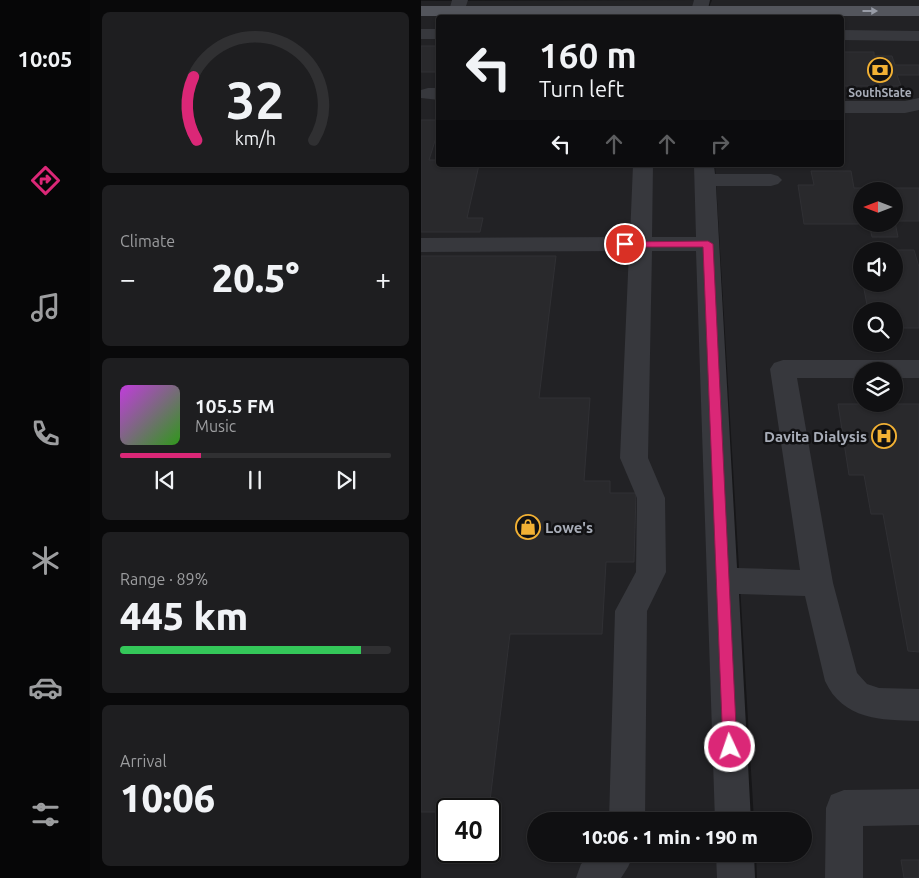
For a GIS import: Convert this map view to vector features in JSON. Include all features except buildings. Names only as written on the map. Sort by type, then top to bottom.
[{"type":"main road","points":[[421,11],[459,5],[548,14],[699,9],[919,11]]},
{"type":"street","points":[[421,34],[436,34]]},
{"type":"street","points":[[844,35],[919,36]]},
{"type":"street","points":[[844,107],[905,107],[919,104]]},
{"type":"street","points":[[627,812],[631,611],[634,601],[648,581],[651,572],[650,488],[636,468],[634,458],[643,167]]},
{"type":"street","points":[[733,812],[705,172],[771,180]]},
{"type":"street","points":[[421,245],[708,244]]},
{"type":"street","points":[[919,369],[783,369],[817,583],[843,681],[855,696],[879,704],[919,705]]},
{"type":"street","points":[[722,581],[817,583]]},
{"type":"street","points":[[845,878],[843,808],[919,807]]},
{"type":"street","points":[[595,878],[609,862]]},
{"type":"street","points":[[735,862],[736,878]]},
{"type":"shaded area","points":[[702,0],[698,15],[436,15],[436,167],[704,167],[733,812],[527,812],[527,862],[735,862],[736,878],[421,878],[421,1]]},
{"type":"shaded area","points":[[712,0],[919,0],[919,7],[709,7]]},
{"type":"shaded area","points":[[844,15],[919,15],[919,878],[757,878],[756,862],[812,862],[812,812],[753,812],[715,167],[844,167]]},
{"type":"place","name":"SouthState","points":[[880,70]]},
{"type":"place","name":"Davita Dialysis","points":[[884,436]]},
{"type":"place","name":"Lowe's","points":[[528,527]]},
{"type":"route","points":[[625,244],[708,244],[730,747]]}]
